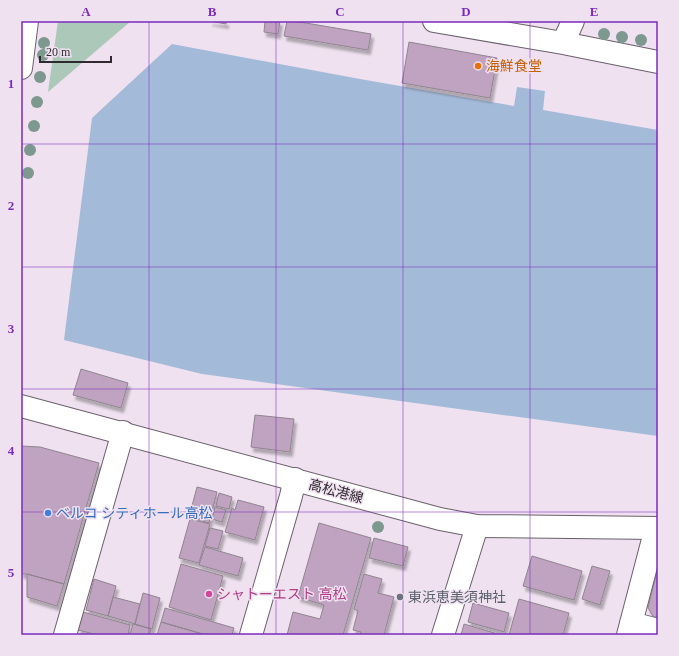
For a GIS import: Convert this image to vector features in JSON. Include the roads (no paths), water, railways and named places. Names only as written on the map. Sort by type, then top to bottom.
[{"type":"street","points":[[21,68],[27,21]]},
{"type":"street","points":[[434,21],[563,43],[658,62]]},
{"type":"street","points":[[563,43],[573,21]]},
{"type":"street","name":"高松港線","points":[[21,406],[123,432],[440,519],[477,526],[657,528]]},
{"type":"street","points":[[65,635],[123,432]]},
{"type":"street","points":[[250,635],[291,496],[294,479]]},
{"type":"street","points":[[443,635],[477,526]]},
{"type":"street","points":[[657,528],[629,629],[658,630]]},
{"type":"water","points":[[172,44],[514,106],[517,87],[545,91],[543,110],[658,130],[658,436],[202,374],[64,340],[92,118]]},
{"type":"place","name":"海鮮食堂","points":[[478,66]]},
{"type":"place","name":"ベルコ シティホール高松","points":[[48,513]]},
{"type":"place","name":"シャトーエスト 高松","points":[[209,594]]},
{"type":"place","name":"東浜恵美須神社","points":[[400,597]]}]
